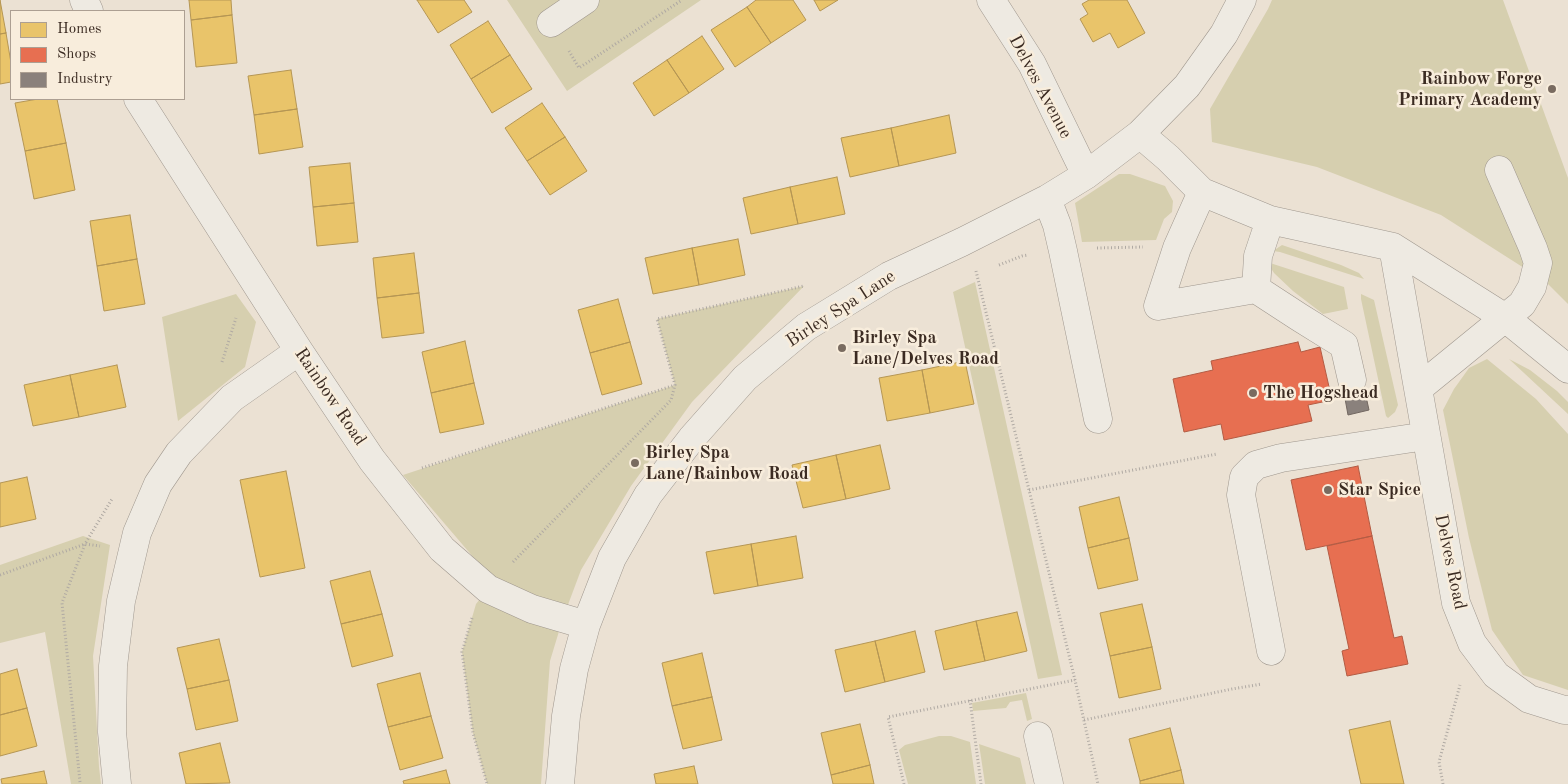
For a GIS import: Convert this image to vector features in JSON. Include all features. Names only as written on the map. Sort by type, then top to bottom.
[{"type":"street","points":[[552,24],[585,0]]},
{"type":"street","name":"Delves Avenue","points":[[992,0],[1032,64],[1086,175]]},
{"type":"street","name":"Birley Spa Lane","points":[[560,784],[567,707],[574,670],[586,625],[612,558],[648,495],[692,438],[745,378],[806,327],[889,276],[1047,199],[1086,175],[1140,134],[1187,86],[1224,34],[1242,0]]},
{"type":"street","name":"Rainbow Road","points":[[139,100],[299,351],[372,460],[442,549],[488,589],[532,609],[586,625]]},
{"type":"street","points":[[1140,134],[1168,158],[1202,192],[1270,220],[1393,247],[1504,318],[1568,369]]},
{"type":"street","points":[[1419,388],[1522,304],[1532,287],[1538,263],[1499,170]]},
{"type":"street","points":[[1202,192],[1177,248],[1158,306],[1256,289],[1344,345],[1352,380]]},
{"type":"street","points":[[1047,199],[1057,225],[1098,419]]},
{"type":"street","points":[[1256,289],[1258,256],[1270,220]]},
{"type":"street","name":"Delves Road","points":[[1393,247],[1456,603],[1472,643],[1496,676],[1529,699],[1568,710]]},
{"type":"street","points":[[117,784],[112,732],[113,666],[121,601],[137,533],[158,484],[179,454],[232,398],[299,351]]},
{"type":"street","points":[[1271,651],[1241,495],[1244,477],[1256,465],[1281,458],[1426,436]]},
{"type":"street","points":[[1038,736],[1049,784]]},
{"type":"path","points":[[552,24],[579,68],[682,0]]},
{"type":"path","points":[[962,242],[977,272],[1075,680],[1098,784]]},
{"type":"path","points":[[487,784],[473,733],[462,652],[476,604],[488,589],[671,400],[675,385],[657,319],[804,286]]},
{"type":"path","points":[[388,479],[675,385]]},
{"type":"path","points":[[0,574],[86,544],[133,552]]},
{"type":"path","points":[[1084,720],[1232,689],[1279,682],[1271,651]]},
{"type":"path","points":[[1443,784],[1439,762],[1461,683],[1481,656]]},
{"type":"path","points":[[904,784],[888,717],[1075,680]]},
{"type":"path","points":[[970,700],[981,784]]},
{"type":"shaded area","points":[[507,0],[701,0],[567,91]]},
{"type":"shaded area","points":[[1272,0],[1503,0],[1568,178],[1568,304],[1546,282],[1441,215],[1317,167],[1212,142],[1210,109]]},
{"type":"shaded area","points":[[1119,174],[1130,174],[1165,186],[1173,201],[1172,212],[1164,219],[1156,240],[1082,242],[1075,203]]},
{"type":"shaded area","points":[[1282,245],[1341,265],[1359,273],[1364,279],[1273,251]]},
{"type":"shaded area","points":[[1267,262],[1344,287],[1348,309],[1323,314],[1293,291],[1274,273]]},
{"type":"shaded area","points":[[975,282],[1062,675],[1038,679],[953,292]]},
{"type":"shaded area","points":[[804,286],[692,402],[631,486],[581,570],[563,618],[550,661],[541,784],[487,784],[473,733],[462,652],[476,604],[488,589],[474,558],[403,475],[675,385],[657,319]]},
{"type":"shaded area","points":[[236,294],[256,322],[245,367],[178,421],[162,317]]},
{"type":"shaded area","points":[[1361,294],[1374,300],[1398,405],[1395,412],[1388,418],[1386,416]]},
{"type":"shaded area","points":[[1487,359],[1536,399],[1568,434],[1568,690],[1523,675],[1492,630],[1469,538],[1443,410],[1454,389],[1469,368]]},
{"type":"shaded area","points":[[1509,359],[1530,370],[1557,391],[1568,402],[1568,414]]},
{"type":"shaded area","points":[[83,536],[110,545],[93,656],[101,784],[71,784],[45,632],[0,643],[0,565]]},
{"type":"shaded area","points":[[1026,693],[1032,719],[1027,721],[1022,700],[1010,702],[1006,708],[973,711],[972,703]]},
{"type":"shaded area","points":[[939,736],[951,736],[970,742],[976,784],[908,784],[899,750],[905,745]]},
{"type":"shaded area","points":[[979,744],[1020,758],[1026,784],[985,784]]},
{"type":"building: Homes","points":[[0,0],[6,33],[0,34]]},
{"type":"building: Homes","points":[[189,0],[231,0],[232,15],[191,20]]},
{"type":"building: Homes","points":[[417,0],[464,0],[472,12],[438,33]]},
{"type":"building: Homes","points":[[756,0],[793,0],[806,20],[771,43],[747,7]]},
{"type":"building: Homes","points":[[814,0],[838,0],[820,11]]},
{"type":"building: Homes","points":[[1089,0],[1127,0],[1145,33],[1118,48],[1110,33],[1093,42],[1080,19],[1088,14],[1082,4]]},
{"type":"building: Homes","points":[[747,7],[771,43],[735,67],[711,30]]},
{"type":"building: Homes","points":[[232,15],[237,63],[196,67],[191,20]]},
{"type":"building: Homes","points":[[488,21],[510,55],[471,79],[450,45]]},
{"type":"building: Homes","points":[[6,33],[10,57],[10,82],[0,84],[0,34]]},
{"type":"building: Homes","points":[[702,36],[724,69],[689,93],[667,60]]},
{"type":"building: Homes","points":[[510,55],[532,89],[492,113],[471,79]]},
{"type":"building: Homes","points":[[667,60],[689,93],[654,116],[633,83]]},
{"type":"building: Homes","points":[[291,70],[297,109],[254,115],[248,76]]},
{"type":"building: Homes","points":[[32,100],[57,100],[66,143],[25,151],[15,103]]},
{"type":"building: Homes","points":[[542,103],[565,137],[527,161],[505,128]]},
{"type":"building: Homes","points":[[297,109],[303,147],[259,154],[254,115]]},
{"type":"building: Homes","points":[[949,115],[956,153],[899,166],[891,128]]},
{"type":"building: Homes","points":[[891,128],[899,166],[850,177],[841,138]]},
{"type":"building: Homes","points":[[565,137],[587,171],[550,195],[527,161]]},
{"type":"building: Homes","points":[[66,143],[75,190],[34,199],[25,151]]},
{"type":"building: Homes","points":[[350,163],[354,203],[313,207],[309,167]]},
{"type":"building: Homes","points":[[837,177],[845,214],[798,224],[790,187]]},
{"type":"building: Homes","points":[[790,187],[798,224],[751,234],[743,198]]},
{"type":"building: Homes","points":[[354,203],[358,242],[317,246],[313,207]]},
{"type":"building: Homes","points":[[130,215],[137,259],[97,266],[90,221]]},
{"type":"building: Homes","points":[[738,239],[745,275],[699,285],[692,248]]},
{"type":"building: Homes","points":[[692,248],[699,285],[653,294],[645,258]]},
{"type":"building: Homes","points":[[414,253],[419,293],[377,298],[373,258]]},
{"type":"building: Homes","points":[[137,259],[145,304],[104,311],[97,266]]},
{"type":"building: Homes","points":[[419,293],[424,333],[382,338],[377,298]]},
{"type":"building: Homes","points":[[618,299],[630,342],[590,353],[578,310]]},
{"type":"building: Homes","points":[[465,341],[474,383],[431,393],[422,352]]},
{"type":"building: Homes","points":[[630,342],[642,384],[602,395],[590,353]]},
{"type":"building: Homes","points":[[965,361],[974,404],[930,413],[922,370]]},
{"type":"building: Homes","points":[[117,365],[126,407],[79,417],[70,375]]},
{"type":"building: Homes","points":[[922,370],[930,413],[887,421],[879,378]]},
{"type":"building: Homes","points":[[70,375],[79,417],[33,426],[24,385]]},
{"type":"building: Homes","points":[[474,383],[484,424],[440,433],[431,393]]},
{"type":"building: Homes","points":[[880,445],[890,489],[846,499],[836,455]]},
{"type":"building: Homes","points":[[836,455],[846,499],[803,508],[792,465]]},
{"type":"building: Homes","points":[[286,471],[305,568],[260,577],[240,480]]},
{"type":"building: Homes","points":[[27,477],[36,519],[0,527],[0,483]]},
{"type":"building: Homes","points":[[1119,497],[1129,538],[1088,548],[1079,507]]},
{"type":"building: Homes","points":[[796,536],[803,578],[758,586],[751,544]]},
{"type":"building: Homes","points":[[1129,538],[1138,580],[1098,589],[1088,548]]},
{"type":"building: Homes","points":[[751,544],[758,586],[714,594],[706,552]]},
{"type":"building: Homes","points":[[370,571],[382,614],[341,624],[330,581]]},
{"type":"building: Homes","points":[[1142,604],[1152,647],[1110,656],[1100,613]]},
{"type":"building: Homes","points":[[1017,612],[1027,651],[985,661],[976,621]]},
{"type":"building: Homes","points":[[382,614],[393,656],[352,667],[341,624]]},
{"type":"building: Homes","points":[[976,621],[985,661],[944,670],[935,631]]},
{"type":"building: Homes","points":[[915,631],[925,672],[885,682],[875,641]]},
{"type":"building: Homes","points":[[219,639],[229,680],[187,689],[177,648]]},
{"type":"building: Homes","points":[[875,641],[885,682],[845,692],[835,650]]},
{"type":"building: Homes","points":[[1152,647],[1161,689],[1119,698],[1110,656]]},
{"type":"building: Homes","points":[[702,653],[712,697],[672,706],[662,663]]},
{"type":"building: Homes","points":[[17,669],[27,708],[0,715],[0,674]]},
{"type":"building: Homes","points":[[420,673],[431,716],[388,727],[377,684]]},
{"type":"building: Homes","points":[[229,680],[238,721],[196,730],[187,689]]},
{"type":"building: Homes","points":[[712,697],[722,740],[683,749],[672,706]]},
{"type":"building: Homes","points":[[27,708],[37,746],[0,756],[0,715]]},
{"type":"building: Homes","points":[[431,716],[443,758],[400,770],[388,727]]},
{"type":"building: Homes","points":[[1390,721],[1404,784],[1361,784],[1349,730]]},
{"type":"building: Homes","points":[[860,724],[870,765],[831,775],[821,733]]},
{"type":"building: Homes","points":[[1170,728],[1181,770],[1140,781],[1129,739]]},
{"type":"building: Homes","points":[[220,743],[230,783],[186,784],[179,753]]},
{"type":"building: Homes","points":[[870,765],[874,784],[833,784],[831,775]]},
{"type":"building: Homes","points":[[694,766],[698,784],[656,784],[654,774]]},
{"type":"building: Homes","points":[[446,770],[450,784],[404,784],[403,781]]},
{"type":"building: Homes","points":[[1181,770],[1184,784],[1140,784],[1140,781]]},
{"type":"building: Homes","points":[[44,771],[47,784],[2,784],[1,779]]},
{"type":"building: Shops","name":"The Hogshead","points":[[1298,342],[1301,352],[1320,347],[1332,400],[1308,405],[1312,421],[1224,440],[1221,424],[1184,432],[1173,379],[1213,370],[1211,361]]},
{"type":"building: Shops","points":[[1358,466],[1372,536],[1306,550],[1291,480]]},
{"type":"building: Shops","points":[[1372,536],[1394,638],[1402,636],[1408,664],[1347,676],[1342,651],[1349,649],[1327,546]]},
{"type":"building: Industry","points":[[1362,378],[1369,410],[1348,415],[1342,382]]},
{"type":"place","name":"Rainbow Forge Primary Academy","points":[[1552,89]]},
{"type":"place","name":"Birley Spa Lane/Delves Road","points":[[842,348]]},
{"type":"place","name":"The Hogshead","points":[[1253,393]]},
{"type":"place","name":"Birley Spa Lane/Rainbow Road","points":[[635,463]]},
{"type":"place","name":"Star Spice","points":[[1328,490]]}]
